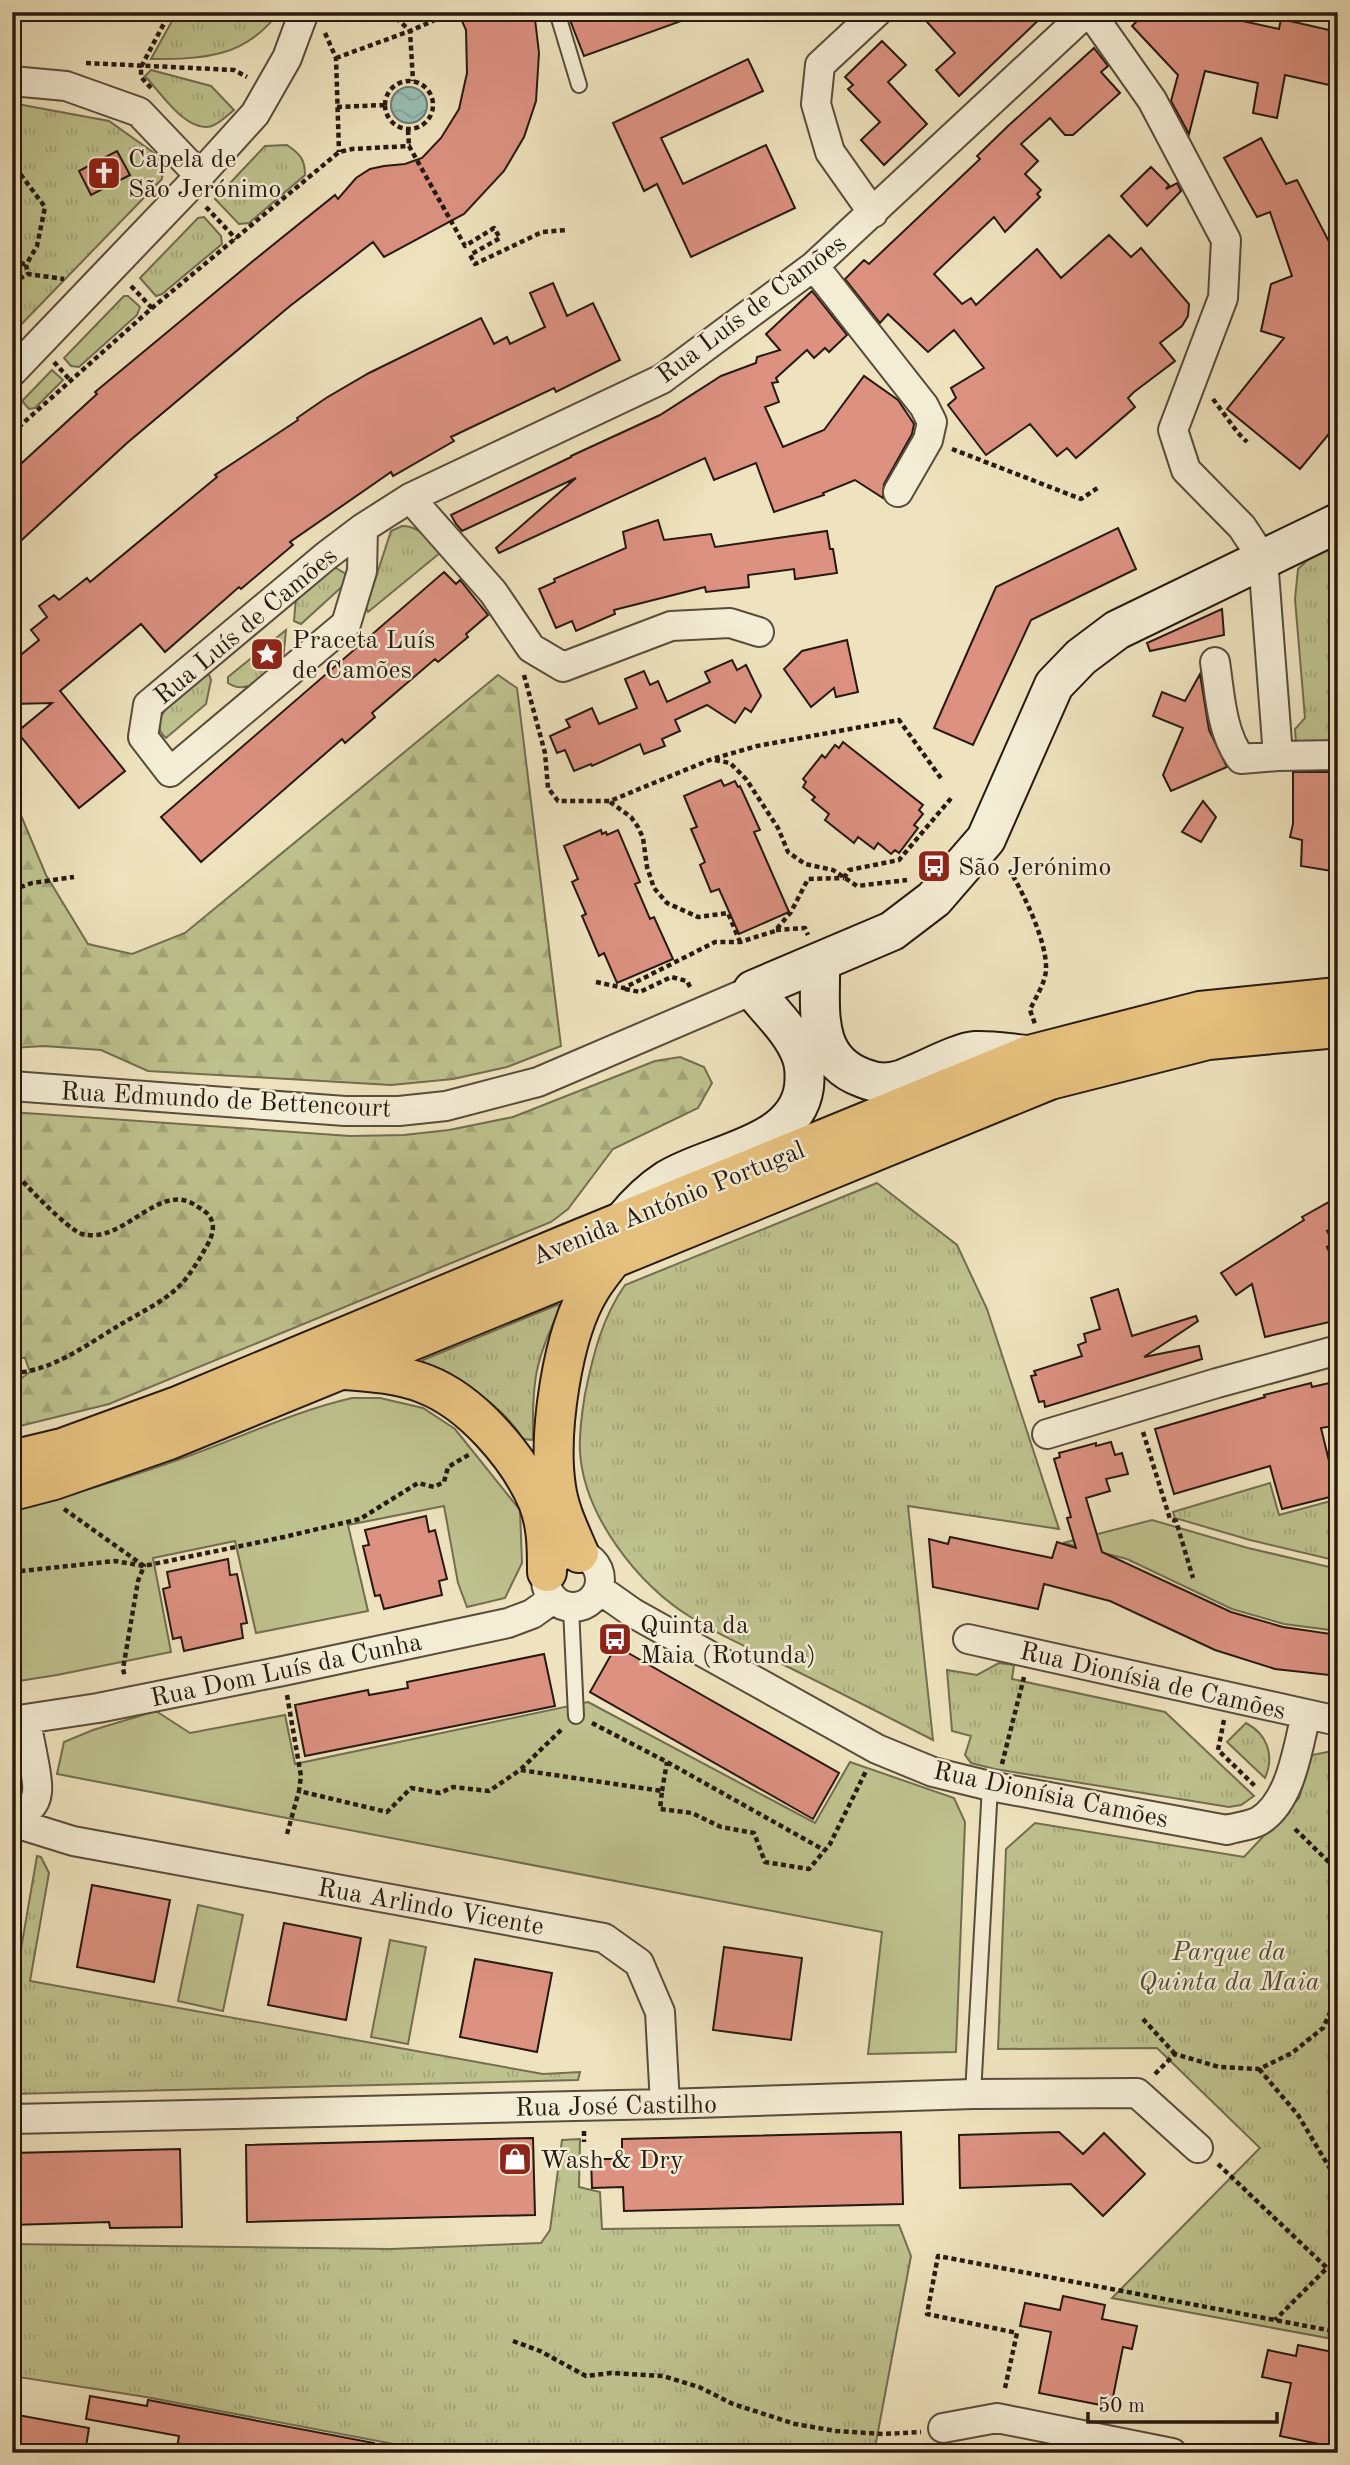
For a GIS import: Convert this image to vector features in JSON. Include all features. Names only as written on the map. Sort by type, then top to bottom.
[{"type":"main road","name":"Avenida António Portugal","points":[[12,1460],[62,1448],[180,1405],[1029,1055],[1200,1011],[1338,997]]},
{"type":"main road","name":"Avenida António Portugal","points":[[12,1490],[114,1461],[1050,1080],[1208,1040],[1338,1028]]},
{"type":"main road","points":[[562,1583],[554,1452],[557,1402],[577,1317],[590,1289],[614,1257]]},
{"type":"main road","points":[[343,1370],[380,1373],[425,1384],[459,1404],[499,1440],[522,1471],[539,1504],[562,1583]]},
{"type":"street","points":[[873,213],[830,152],[816,104],[820,65],[877,12]]},
{"type":"street","points":[[1088,12],[1152,100],[1226,240],[1223,298],[1173,430],[1186,470],[1242,527],[1263,559],[1278,756]]},
{"type":"street","name":"Rua Luís de Camões","points":[[363,528],[362,571],[346,624],[170,772],[143,737],[148,705],[326,556],[363,528],[411,498],[662,379],[814,266],[1088,12]]},
{"type":"street","points":[[12,372],[194,182],[255,114],[312,19]]},
{"type":"street","points":[[12,81],[66,86],[139,112],[194,182]]},
{"type":"street","points":[[814,266],[924,406],[932,422],[928,440],[898,492]]},
{"type":"street","points":[[411,498],[493,592],[531,648],[563,667],[671,626],[730,623],[759,632]]},
{"type":"street","points":[[624,1220],[641,1199],[669,1179],[784,1126],[802,1095],[805,1077],[802,1057],[793,1039],[753,990],[892,932],[934,899],[986,839],[1054,685],[1081,657],[1117,630],[1338,523]]},
{"type":"street","points":[[1215,662],[1231,746],[1241,759],[1338,755]]},
{"type":"street","points":[[820,963],[821,1028],[827,1049],[837,1064],[855,1075],[876,1083],[897,1081],[973,1051],[1029,1055]]},
{"type":"street","name":"Rua Edmundo de Bettencourt","points":[[12,1086],[345,1111],[398,1111],[446,1105],[538,1082],[753,990]]},
{"type":"street","points":[[1046,1434],[1338,1350]]},
{"type":"street","points":[[562,1583],[590,1559],[597,1566],[601,1579],[600,1589]]},
{"type":"street","name":"Rua Dom Luís da Cunha","points":[[19,1720],[128,1702],[508,1623],[533,1614],[562,1583],[584,1606],[592,1601],[600,1589]]},
{"type":"street","name":"Rua Dionísia Camões","points":[[600,1589],[633,1613],[877,1749],[933,1772],[995,1778],[1227,1830],[1259,1821],[1276,1803],[1292,1773],[1306,1714]]},
{"type":"street","name":"Rua Dionísia de Camões","points":[[968,1639],[1338,1721]]},
{"type":"street","points":[[19,1720],[37,1792],[73,1841]]},
{"type":"street","name":"Rua Arlindo Vicente","points":[[12,1821],[32,1807],[37,1792]]},
{"type":"street","name":"Rua Arlindo Vicente","points":[[12,1821],[73,1841],[604,1938],[639,1963],[660,2012],[665,2104]]},
{"type":"street","points":[[1137,2092],[1198,2148]]},
{"type":"street","name":"Rua José Castilho","points":[[12,2119],[1137,2092]]},
{"type":"street","points":[[943,2428],[997,2418],[1172,2453]]},
{"type":"lane","points":[[557,12],[579,85]]},
{"type":"lane","points":[[562,1583],[576,1716]]},
{"type":"lane","points":[[973,2094],[995,1778]]},
{"type":"path","points":[[170,12],[141,67],[234,70],[270,88]]},
{"type":"path","points":[[390,12],[410,31],[413,81]]},
{"type":"path","points":[[337,58],[453,12]]},
{"type":"path","points":[[312,19],[337,58],[339,152]]},
{"type":"path","points":[[413,81],[430,93],[433,103],[432,113],[426,122],[408,130],[396,126],[387,117],[384,105],[393,86],[413,81]]},
{"type":"path","points":[[337,107],[384,105]]},
{"type":"path","points":[[408,130],[409,146],[465,246],[494,228],[500,238],[470,255],[475,264],[542,232],[567,230]]},
{"type":"path","points":[[12,433],[152,308],[339,152],[409,146]]},
{"type":"path","points":[[12,173],[21,175],[45,207],[37,246],[26,265],[28,274]]},
{"type":"path","points":[[194,182],[236,239]]},
{"type":"path","points":[[12,259],[26,265]]},
{"type":"path","points":[[12,283],[28,274],[65,279]]},
{"type":"path","points":[[1194,373],[1247,442]]},
{"type":"path","points":[[940,444],[1081,499],[1098,487]]},
{"type":"path","points":[[523,669],[545,753],[548,788],[558,801],[610,801],[712,759],[757,746],[899,720],[943,780]]},
{"type":"path","points":[[712,759],[730,764],[746,779],[778,828],[788,852],[805,864],[833,870],[857,886],[914,879],[934,899]]},
{"type":"path","points":[[844,878],[849,870],[899,860],[953,796]]},
{"type":"path","points":[[610,801],[631,817],[638,827],[654,888],[667,903],[698,917],[728,913],[740,942]]},
{"type":"path","points":[[1013,876],[1027,901],[1040,936],[1046,970],[1030,1010]]},
{"type":"path","points":[[12,890],[32,883],[74,877]]},
{"type":"path","points":[[624,989],[715,942],[740,942],[775,930],[791,912],[808,880],[844,878]]},
{"type":"path","points":[[596,982],[640,992],[671,977],[687,981],[702,1012]]},
{"type":"path","points":[[12,1169],[71,1228],[85,1234],[120,1228],[163,1201],[174,1200],[190,1202],[205,1212],[212,1219],[213,1230],[208,1244],[183,1282],[167,1295],[40,1369],[12,1373]]},
{"type":"path","points":[[1136,1407],[1170,1519],[1176,1521],[1192,1578]]},
{"type":"path","points":[[12,1572],[115,1561],[144,1566],[360,1519],[418,1483],[434,1487],[444,1482],[448,1467],[499,1440]]},
{"type":"path","points":[[59,1505],[144,1566]]},
{"type":"path","points":[[128,1702],[123,1669],[138,1580],[144,1566]]},
{"type":"path","points":[[283,1671],[301,1776],[287,1834]]},
{"type":"path","points":[[995,1778],[1023,1681]]},
{"type":"path","points":[[299,1791],[387,1812],[411,1788],[440,1793],[453,1787],[489,1791],[520,1770],[576,1716],[667,1762],[824,1850]]},
{"type":"path","points":[[667,1762],[660,1809],[692,1814],[721,1827],[754,1833],[765,1862],[809,1869],[830,1844],[877,1749]]},
{"type":"path","points":[[1218,1750],[1256,1787]]},
{"type":"path","points":[[520,1770],[662,1791]]},
{"type":"path","points":[[1295,1829],[1338,1871]]},
{"type":"path","points":[[1143,2019],[1175,2054],[1219,2067],[1259,2069],[1292,2053],[1322,2028],[1338,1995]]},
{"type":"path","points":[[1137,2092],[1175,2054]]},
{"type":"path","points":[[1259,2069],[1298,2115],[1338,2182]]},
{"type":"path","points":[[1226,2171],[1327,2268],[1275,2320]]},
{"type":"path","points":[[1005,2388],[1017,2333],[927,2314],[938,2256],[1338,2333]]},
{"type":"path","points":[[513,2341],[540,2351],[586,2376],[611,2373],[663,2376],[699,2387],[733,2404],[795,2424],[836,2431],[883,2434],[943,2428]]},
{"type":"green space","points":[[177,12],[279,12],[252,39],[222,53],[188,58],[151,59]]},
{"type":"green space","points":[[151,70],[211,86],[234,110],[212,126],[193,124],[175,110],[145,76]]},
{"type":"green space","points":[[12,103],[109,121],[154,153],[163,166],[162,179],[12,334]]},
{"type":"green space","points":[[287,145],[301,157],[305,175],[249,223],[239,224],[215,199],[265,146]]},
{"type":"green space","points":[[204,217],[221,236],[222,244],[162,294],[156,296],[140,278],[198,218]]},
{"type":"green space","points":[[124,296],[128,296],[140,307],[137,315],[79,367],[71,366],[64,358]]},
{"type":"green space","points":[[52,370],[63,380],[35,408],[29,409],[22,401]]},
{"type":"green space","points":[[402,526],[419,531],[440,553],[368,612],[366,608],[391,531]]},
{"type":"green space","points":[[1338,544],[1338,744],[1296,743],[1295,729],[1305,718],[1295,599],[1298,569],[1311,557]]},
{"type":"green space","points":[[336,568],[346,574],[346,583],[301,624],[294,621],[296,597],[331,569]]},
{"type":"green space","points":[[286,630],[283,661],[251,686],[236,687],[228,683],[228,677]]},
{"type":"green space","points":[[209,674],[211,680],[206,704],[166,738],[160,730],[164,712],[182,694]]},
{"type":"green space","points":[[498,675],[517,688],[561,1046],[507,1067],[453,1079],[391,1085],[148,1071],[101,1050],[44,1046],[12,1048],[12,794],[46,875],[88,944],[132,954],[185,933]]},
{"type":"green space","points":[[680,1057],[704,1067],[712,1083],[698,1108],[613,1149],[568,1209],[551,1222],[109,1404],[12,1428],[12,1385],[30,1372],[25,1358],[12,1357],[12,1112],[350,1136],[404,1135],[449,1130],[513,1117],[655,1061]]},
{"type":"green space","points":[[877,1183],[957,1245],[987,1309],[1059,1529],[908,1506],[933,1740],[715,1631],[672,1604],[634,1568],[603,1524],[584,1476],[580,1452],[583,1408],[595,1351],[610,1310],[625,1285]]},
{"type":"green space","points":[[560,1305],[560,1309],[545,1343],[537,1372],[532,1440],[523,1439],[503,1414],[479,1394],[423,1363],[423,1360]]},
{"type":"green space","points":[[352,1398],[380,1398],[423,1408],[455,1429],[520,1510],[522,1563],[505,1598],[467,1607],[458,1583],[444,1506],[348,1525],[368,1611],[256,1633],[235,1541],[153,1558],[171,1652],[12,1682],[12,1509],[122,1479],[289,1417]]},
{"type":"green space","points":[[1270,1483],[1279,1515],[1338,1499],[1338,1561],[1250,1540],[1175,1518],[1173,1512]]},
{"type":"green space","points":[[1152,1520],[1248,1548],[1338,1569],[1338,1631],[1284,1624],[1232,1609],[1127,1559],[1063,1543]]},
{"type":"green space","points":[[999,1663],[1014,1665],[1012,1679],[1165,1712],[1254,1796],[1241,1805],[1229,1807],[971,1763],[965,1755],[971,1736],[952,1731],[947,1670],[977,1675]]},
{"type":"green space","points":[[588,1702],[815,1823],[850,1762],[954,1798],[965,1822],[956,2052],[868,2054],[882,1932],[57,1774],[64,1742],[93,1730],[156,1711],[190,1733],[285,1715],[295,1764]]},
{"type":"green space","points":[[1246,1723],[1259,1733],[1267,1746],[1269,1761],[1265,1778],[1227,1742]]},
{"type":"green space","name":"Parque da Quinta da Maia","points":[[1338,1750],[1338,2340],[1112,2298],[1260,2148],[1157,2048],[998,2049],[1006,1849],[1035,1823],[1244,1857],[1299,1798],[1312,1755]]},
{"type":"green space","points":[[37,1856],[41,1857],[49,1873],[30,1981],[543,2074],[580,2072],[578,2080],[12,2094],[12,2001]]},
{"type":"green space","points":[[198,1905],[243,1915],[223,2011],[178,2001]]},
{"type":"green space","points":[[390,1940],[426,1947],[408,2044],[371,2037]]},
{"type":"green space","points":[[580,2139],[579,2187],[600,2192],[602,2229],[899,2225],[911,2256],[874,2453],[441,2453],[146,2397],[12,2376],[12,2244],[391,2249],[541,2243],[550,2230],[562,2140]]},
{"type":"water","points":[[409,87],[422,92],[427,105],[422,118],[409,123],[396,118],[391,105],[396,92]]},
{"type":"building","points":[[458,12],[522,12],[525,19],[535,19],[539,53],[536,101],[524,137],[504,171],[464,214],[384,257],[373,242],[290,306],[127,443],[12,549],[12,472],[97,394],[95,392],[335,195],[338,199],[356,178],[370,169],[405,164],[422,158],[441,138],[459,109],[467,73],[466,30]]},
{"type":"building","points":[[592,12],[697,12],[698,15],[584,56],[570,20]]},
{"type":"building","points":[[918,12],[1047,12],[959,96],[936,70],[955,53]]},
{"type":"building","points":[[1146,12],[1202,12],[1279,29],[1281,19],[1338,32],[1338,87],[1285,75],[1277,118],[1253,113],[1258,83],[1205,71],[1189,134],[1171,101],[1178,75],[1132,26]]},
{"type":"building","points":[[882,41],[906,65],[888,82],[927,124],[884,165],[861,140],[880,122],[848,89],[853,85],[845,77]]},
{"type":"building","points":[[1094,48],[1108,66],[1101,72],[1120,93],[1073,135],[1065,135],[1050,118],[1021,144],[1038,161],[1025,174],[1041,190],[1037,194],[1040,197],[1005,232],[994,217],[934,274],[962,304],[971,298],[976,305],[1037,249],[1061,278],[1109,235],[1131,257],[1141,248],[1189,304],[1188,316],[1182,326],[1160,343],[1175,361],[1134,392],[1128,398],[1135,407],[1076,458],[1067,448],[1057,456],[1030,424],[986,455],[948,405],[956,398],[951,388],[984,368],[954,330],[928,352],[888,314],[880,323],[845,279],[864,260],[869,264],[980,159],[977,156],[1008,126]]},
{"type":"building","points":[[748,59],[763,91],[661,138],[683,184],[766,145],[795,208],[691,257],[657,184],[644,191],[613,123]]},
{"type":"building","points":[[1261,138],[1286,184],[1297,180],[1338,259],[1338,423],[1300,469],[1227,409],[1284,338],[1261,331],[1271,284],[1292,276],[1270,212],[1257,217],[1224,158]]},
{"type":"building","name":"Capela de São Jerónimo","points":[[117,151],[130,175],[91,195],[79,171]]},
{"type":"building","points":[[1151,167],[1169,185],[1166,189],[1177,183],[1181,191],[1147,226],[1121,196]]},
{"type":"building","points":[[553,283],[567,316],[593,303],[620,360],[556,392],[554,388],[451,437],[454,441],[393,476],[391,472],[290,542],[293,545],[241,589],[239,587],[165,652],[141,624],[60,691],[125,771],[79,808],[17,732],[52,703],[12,704],[12,662],[39,640],[31,630],[47,617],[39,606],[54,595],[59,600],[87,578],[90,582],[217,477],[215,475],[298,420],[297,418],[326,398],[369,373],[481,318],[494,344],[507,337],[510,344],[545,327],[530,293]]},
{"type":"building","points":[[812,291],[847,335],[829,352],[825,348],[814,358],[807,350],[776,378],[778,382],[772,383],[779,402],[765,407],[783,447],[824,430],[864,376],[898,400],[914,424],[912,434],[884,484],[883,498],[855,480],[823,493],[824,495],[774,512],[756,463],[714,480],[705,458],[499,553],[496,548],[576,478],[462,531],[456,524],[451,515],[660,415],[721,376],[756,363],[757,357],[780,350],[766,334]]},
{"type":"building","points":[[658,520],[664,540],[711,534],[715,547],[827,531],[837,573],[795,579],[794,569],[748,575],[749,587],[706,592],[705,587],[614,610],[615,614],[576,631],[572,621],[556,628],[539,589],[555,582],[554,579],[626,548],[623,532]]},
{"type":"building","points":[[1118,528],[1136,569],[1031,620],[973,745],[934,728],[996,587]]},
{"type":"building","points":[[444,572],[456,584],[460,580],[488,615],[466,634],[468,637],[438,662],[435,659],[372,713],[375,717],[345,743],[342,739],[201,862],[161,817]]},
{"type":"building","points":[[1222,609],[1224,635],[1150,651],[1147,643]]},
{"type":"building","points":[[847,640],[858,692],[836,697],[834,688],[811,707],[784,669],[802,651]]},
{"type":"building","points":[[732,660],[737,670],[746,665],[761,696],[751,712],[745,708],[735,723],[707,705],[675,720],[680,731],[662,739],[665,746],[644,754],[640,744],[592,766],[591,764],[574,771],[565,750],[557,753],[550,736],[570,727],[566,720],[592,708],[599,724],[637,708],[625,679],[644,671],[650,685],[658,681],[667,702],[710,682],[705,672]]},
{"type":"building","points":[[1200,674],[1209,730],[1227,767],[1171,791],[1163,775],[1183,728],[1153,716],[1162,692],[1185,701]]},
{"type":"building","points":[[843,742],[923,805],[919,810],[923,814],[914,825],[918,828],[899,853],[895,850],[891,854],[878,843],[874,849],[858,837],[854,843],[825,820],[829,814],[812,800],[815,797],[803,787],[806,782],[803,779],[822,755],[825,758],[835,745],[839,748]]},
{"type":"building","points":[[1293,772],[1338,772],[1338,872],[1301,866],[1302,840],[1290,837],[1293,824]]},
{"type":"building","points":[[721,780],[724,786],[735,781],[738,787],[740,786],[760,830],[754,832],[789,912],[739,934],[719,889],[711,892],[700,865],[705,862],[691,829],[697,827],[684,796]]},
{"type":"building","points":[[1203,801],[1216,817],[1201,842],[1182,832]]},
{"type":"building","points":[[601,830],[602,834],[606,832],[607,835],[618,830],[640,882],[635,884],[650,919],[654,917],[673,959],[617,983],[604,953],[599,956],[582,916],[586,914],[572,882],[578,879],[564,846]]},
{"type":"building","points":[[1329,1202],[1331,1206],[1338,1202],[1338,1225],[1327,1231],[1334,1243],[1327,1247],[1338,1271],[1338,1320],[1265,1337],[1252,1284],[1236,1295],[1221,1273],[1304,1220],[1302,1217]]},
{"type":"building","points":[[1118,1289],[1132,1336],[1196,1316],[1198,1321],[1144,1357],[1199,1346],[1202,1359],[1045,1407],[1044,1401],[1039,1402],[1031,1376],[1036,1375],[1034,1371],[1082,1356],[1078,1345],[1086,1342],[1084,1334],[1100,1329],[1091,1298]]},
{"type":"building","points":[[1338,1381],[1338,1425],[1321,1428],[1338,1486],[1338,1495],[1282,1509],[1270,1466],[1174,1494],[1155,1429],[1265,1397],[1264,1395],[1311,1383],[1312,1387]]},
{"type":"building","points":[[1111,1442],[1115,1455],[1122,1453],[1128,1474],[1106,1479],[1110,1491],[1086,1498],[1102,1552],[1231,1612],[1283,1627],[1338,1635],[1338,1676],[1275,1669],[1215,1650],[1110,1601],[1044,1584],[1038,1609],[933,1587],[929,1539],[948,1544],[950,1537],[1052,1558],[1057,1542],[1076,1548],[1067,1518],[1071,1517],[1054,1459],[1060,1457],[1059,1453],[1096,1443],[1096,1446]]},
{"type":"building","points":[[426,1516],[429,1532],[435,1530],[447,1579],[439,1581],[442,1595],[384,1609],[380,1595],[375,1596],[363,1546],[369,1545],[365,1530]]},
{"type":"building","points":[[228,1559],[230,1575],[237,1574],[247,1623],[241,1624],[243,1638],[184,1651],[181,1637],[173,1639],[163,1589],[170,1587],[167,1572]]},
{"type":"building","points":[[616,1646],[839,1773],[813,1819],[590,1692]]},
{"type":"building","points":[[544,1654],[555,1706],[305,1756],[295,1705],[368,1690],[369,1695],[408,1688],[407,1682]]},
{"type":"building","points":[[92,1885],[170,1900],[154,1982],[77,1967]]},
{"type":"building","points":[[284,1923],[361,1938],[346,2020],[268,2005]]},
{"type":"building","points":[[724,1947],[802,1958],[791,2040],[713,2030]]},
{"type":"building","points":[[475,1959],[552,1973],[537,2052],[460,2037]]},
{"type":"building","points":[[901,2132],[903,2204],[624,2211],[623,2187],[592,2188],[591,2159],[622,2159],[622,2139]]},
{"type":"building","points":[[1059,2132],[1083,2154],[1104,2133],[1145,2174],[1103,2216],[1071,2184],[960,2188],[959,2135]]},
{"type":"building","points":[[533,2138],[535,2215],[247,2222],[246,2145]]},
{"type":"building","points":[[180,2149],[182,2227],[110,2228],[109,2222],[12,2225],[12,2153]]},
{"type":"building","points":[[1063,2296],[1105,2305],[1102,2319],[1137,2326],[1132,2349],[1123,2347],[1111,2407],[1039,2393],[1051,2332],[1020,2326],[1025,2303],[1060,2310]]},
{"type":"building","points":[[1298,2345],[1338,2353],[1338,2448],[1280,2436],[1291,2383],[1262,2377],[1268,2350],[1296,2356]]},
{"type":"building","points":[[90,2396],[147,2406],[148,2400],[374,2443],[373,2453],[296,2453],[261,2446],[260,2453],[176,2453],[179,2436],[86,2419]]},
{"type":"building","points":[[12,2414],[89,2428],[85,2453],[12,2453]]},
{"type":"place","name":"Capela de São Jerónimo","points":[[104,173]]},
{"type":"place","name":"Praceta Luís de Camões","points":[[267,654]]},
{"type":"place","name":"São Jerónimo","points":[[934,866]]},
{"type":"place","name":"Quinta da Maia (Rotunda)","points":[[615,1639]]},
{"type":"place","name":"Wash & Dry","points":[[515,2159]]}]
